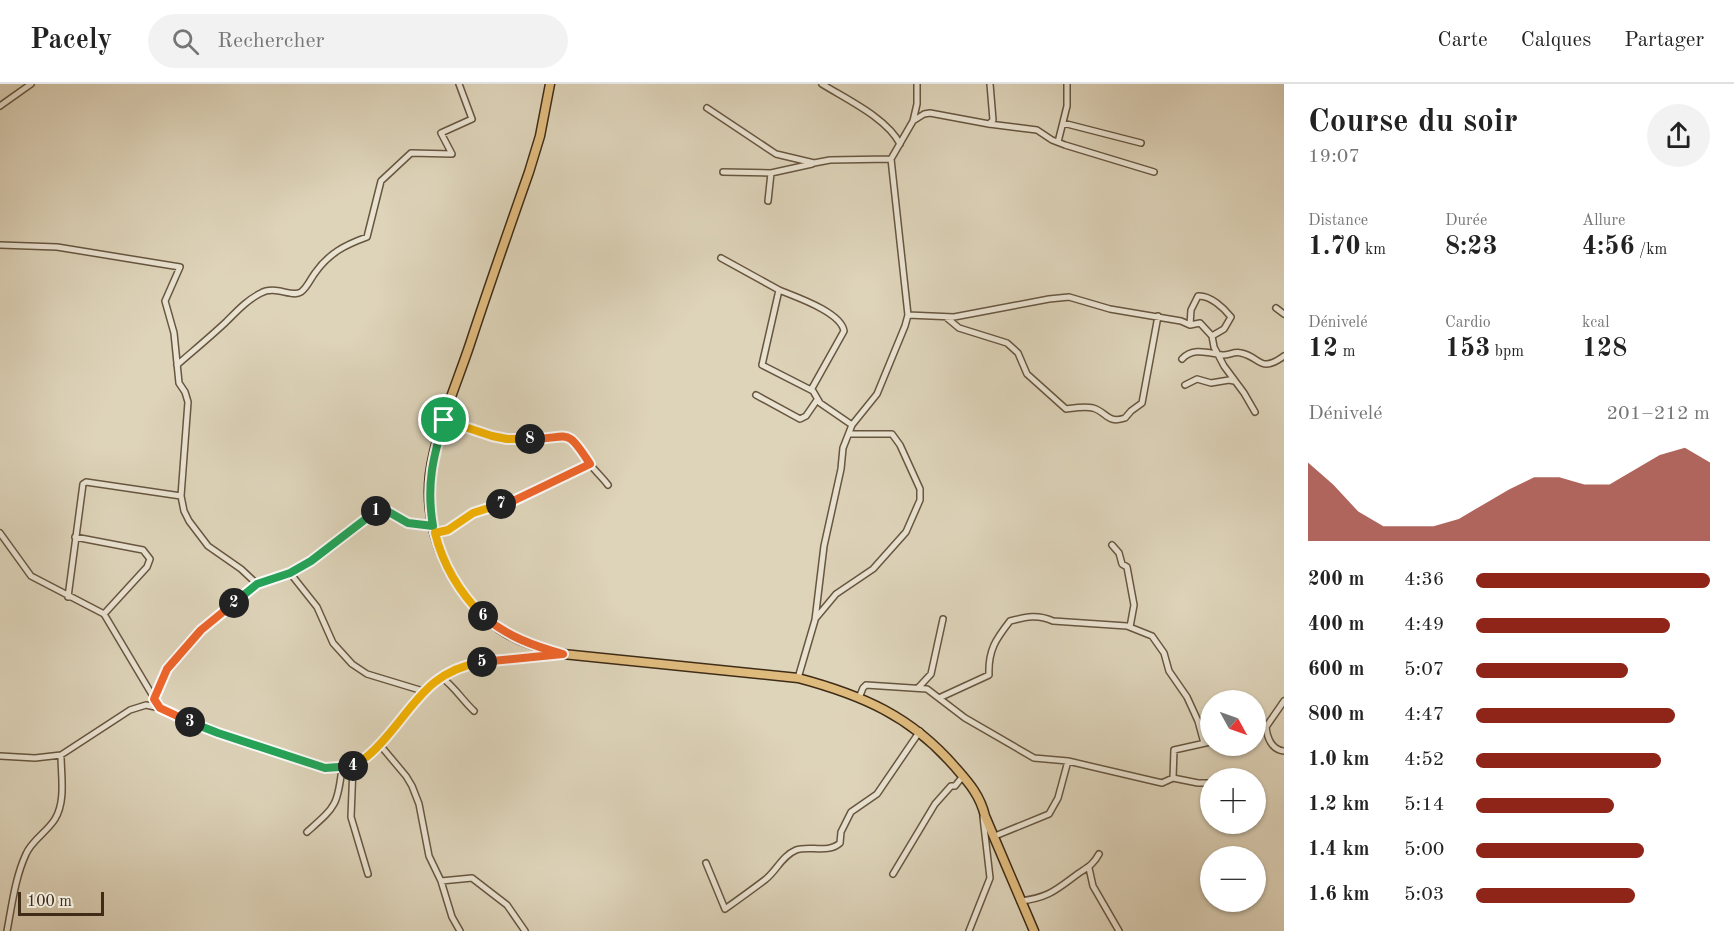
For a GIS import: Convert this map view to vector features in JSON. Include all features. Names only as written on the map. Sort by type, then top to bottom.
[{"type":"main road","points":[[550,84],[540,136],[529,172],[434,455],[430,480],[434,530],[438,547],[452,575],[473,605],[486,618],[534,646],[563,654],[798,678],[834,687],[906,721],[937,746],[981,800],[1034,931]]},
{"type":"street","points":[[0,106],[31,84]]},
{"type":"street","points":[[177,365],[226,322],[241,305],[264,291],[281,289],[287,293],[301,292],[324,260],[344,245],[367,237],[381,181],[411,153],[452,154],[441,133],[472,119],[459,84]]},
{"type":"street","points":[[822,84],[890,129],[900,144]]},
{"type":"street","points":[[798,678],[815,620],[824,546],[841,469],[843,448],[852,425],[877,394],[908,315],[891,159],[913,121],[917,105],[918,84]]},
{"type":"street","points":[[989,124],[993,120],[990,84]]},
{"type":"street","points":[[1058,142],[1067,106],[1067,84]]},
{"type":"street","points":[[707,108],[776,154],[814,163]]},
{"type":"street","points":[[913,121],[930,113],[1037,130],[1052,140],[1154,172]]},
{"type":"street","points":[[1064,123],[1141,143]]},
{"type":"street","points":[[723,172],[771,173],[830,160],[891,159]]},
{"type":"street","points":[[768,201],[771,173]]},
{"type":"street","points":[[0,245],[57,247],[180,267],[165,301],[174,333],[179,383],[188,402],[181,496],[184,511],[201,539],[257,584]]},
{"type":"street","points":[[722,258],[779,290],[816,306],[840,321],[844,332],[811,390]]},
{"type":"street","points":[[779,290],[761,362],[764,367],[811,390],[817,400],[852,425]]},
{"type":"street","points":[[1190,324],[1191,310],[1198,296],[1210,299],[1231,317],[1224,329],[1212,336]]},
{"type":"street","points":[[908,315],[947,318],[1069,297],[1110,309],[1158,316],[1190,324],[1200,323],[1212,336],[1224,366],[1255,412]]},
{"type":"street","points":[[1276,308],[1284,314]]},
{"type":"street","points":[[947,318],[959,328],[1007,343],[1018,353],[1027,374],[1066,409],[1094,408],[1106,418],[1117,421],[1125,418],[1142,403],[1158,316]]},
{"type":"street","points":[[1182,359],[1193,352],[1222,355],[1239,352],[1257,362],[1268,364],[1284,357]]},
{"type":"street","points":[[1185,385],[1197,379],[1211,383],[1229,380],[1236,382]]},
{"type":"street","points":[[756,395],[800,418],[806,416],[817,400]]},
{"type":"street","points":[[444,420],[507,439],[568,436],[608,485]]},
{"type":"street","points":[[815,620],[836,594],[873,569],[906,532],[920,500],[920,489],[900,445],[892,434],[849,434]]},
{"type":"street","points":[[154,699],[167,669],[201,630],[257,584],[290,573],[311,561],[379,509],[386,509],[408,523],[434,530],[448,530],[473,513],[513,501],[590,464]]},
{"type":"street","points":[[68,597],[81,486],[86,482],[181,496]]},
{"type":"street","points":[[0,533],[31,576],[104,614],[160,708]]},
{"type":"street","points":[[75,537],[143,550],[150,559],[147,567],[104,614]]},
{"type":"street","points":[[1112,545],[1119,553],[1122,564],[1127,567],[1130,579],[1134,605],[1130,627]]},
{"type":"street","points":[[290,573],[317,607],[333,643],[352,664],[367,674],[423,691]]},
{"type":"street","points":[[939,698],[989,675],[988,660],[994,645],[1010,621],[1031,615],[1053,621],[1103,623],[1130,627],[1152,636],[1164,653],[1169,671],[1187,697],[1200,726]]},
{"type":"street","points":[[918,688],[931,674],[943,619]]},
{"type":"street","points":[[0,756],[26,758],[61,755],[138,706],[146,705],[160,708],[218,733],[325,768],[353,766],[363,761],[380,744],[404,718],[423,691],[445,674],[472,664],[563,654]]},
{"type":"street","points":[[441,677],[457,690],[460,698],[474,711]]},
{"type":"street","points":[[860,698],[866,685],[927,689],[965,718],[1034,758],[1068,761],[1162,783],[1173,778],[1200,783]]},
{"type":"street","points":[[1284,701],[1266,728],[1268,739],[1279,751],[1284,751]]},
{"type":"street","points":[[706,864],[725,909],[768,877],[791,852],[798,849],[837,846],[851,812],[877,794],[920,731]]},
{"type":"street","points":[[380,744],[412,786],[419,804],[429,856],[441,880],[452,918],[460,931]]},
{"type":"street","points":[[1173,778],[1174,750],[1200,744]]},
{"type":"street","points":[[8,931],[17,878],[25,855],[28,848],[56,819],[60,809],[62,799],[61,755]]},
{"type":"street","points":[[995,836],[1049,814],[1058,798],[1068,761]]},
{"type":"street","points":[[353,766],[351,817],[368,874]]},
{"type":"street","points":[[307,832],[333,808],[340,788],[342,767]]},
{"type":"street","points":[[893,874],[935,804],[963,776]]},
{"type":"street","points":[[969,931],[990,878],[981,800]]},
{"type":"street","points":[[1020,901],[1044,897],[1064,886],[1080,872],[1089,868],[1099,854]]},
{"type":"street","points":[[1089,868],[1093,886],[1119,931]]},
{"type":"street","points":[[441,880],[472,878],[507,905],[525,931]]},
{"type":"route","points":[[444,420],[507,439],[568,436],[572,438],[590,464],[513,501],[473,513],[448,530],[435,533],[438,547],[462,592],[486,618],[519,639],[563,654],[532,659],[493,660],[472,664],[445,674],[423,691],[404,718],[370,755],[353,766],[346,767],[325,768],[218,733],[160,708],[154,699],[167,669],[201,630],[257,584],[303,566],[376,510],[382,508],[408,523],[433,526],[430,480],[444,420]]}]
